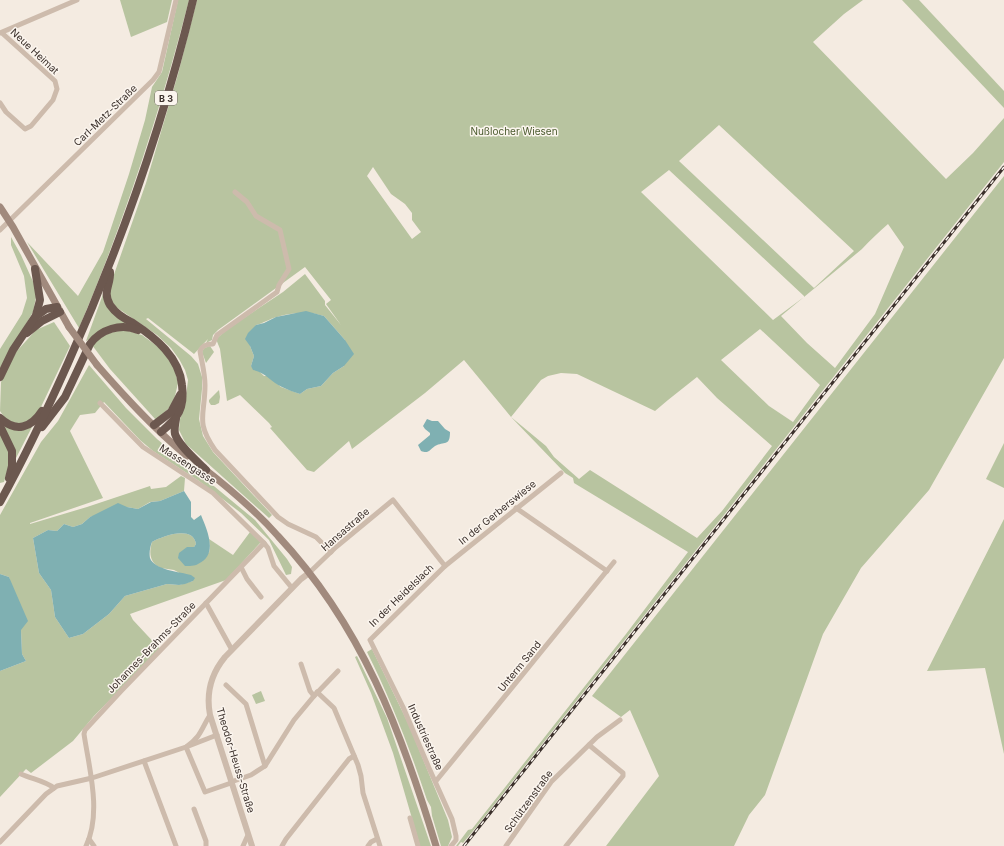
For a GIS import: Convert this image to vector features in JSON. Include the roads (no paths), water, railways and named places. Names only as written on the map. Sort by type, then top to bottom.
[{"type":"highway","name":"B 3","points":[[0,502],[34,437],[84,327],[110,265],[135,195],[158,122],[183,38],[192,0]]},
{"type":"highway","points":[[110,265],[110,276],[106,291],[110,305],[116,314],[161,344],[172,356],[180,372],[184,396],[174,426],[175,434],[179,441],[206,470]]},
{"type":"highway","points":[[0,377],[13,350],[35,317],[40,300],[35,269]]},
{"type":"highway","points":[[35,317],[46,309],[59,309]]},
{"type":"highway","points":[[22,337],[59,309]]},
{"type":"highway","points":[[34,437],[64,397],[90,344],[94,339],[107,330],[126,327],[133,328],[149,335]]},
{"type":"highway","points":[[154,426],[175,407],[182,387]]},
{"type":"highway","points":[[0,418],[10,426],[19,427],[29,425],[37,419],[53,396]]},
{"type":"highway","points":[[161,432],[176,418]]},
{"type":"highway","points":[[0,426],[12,451],[12,466],[6,490]]},
{"type":"main road","points":[[0,207],[69,327],[97,365],[154,426],[178,448],[250,507],[270,526],[309,573],[347,627],[364,656],[382,694],[411,766],[436,846]]},
{"type":"street","points":[[1,33],[77,0]]},
{"type":"street","name":"Carl-Metz-Straße","points":[[0,230],[153,80],[159,72],[176,0]]},
{"type":"street","name":"Neue Heimat","points":[[0,103],[6,112],[25,129],[31,126],[53,100],[57,89],[53,79],[1,33]]},
{"type":"street","points":[[235,192],[247,202],[256,216],[280,230],[289,268],[279,285],[277,292],[217,335],[213,344],[204,345],[201,348],[200,351],[205,386],[202,417],[203,429],[207,439],[215,450],[278,517],[288,524],[316,537],[331,552]]},
{"type":"street","name":"Massengasse","points":[[100,404],[143,447],[213,493],[264,542]]},
{"type":"street","name":"In der Gerberswiese","points":[[444,566],[561,473]]},
{"type":"street","name":"Hansastraße","points":[[309,573],[331,552],[393,500],[444,566]]},
{"type":"street","points":[[516,508],[607,571]]},
{"type":"street","points":[[264,542],[268,548],[274,566],[292,588]]},
{"type":"street","name":"Johannes-Brahms-Straße","points":[[92,778],[84,734],[85,730],[264,542]]},
{"type":"street","name":"Unterm Sand","points":[[436,781],[614,562]]},
{"type":"street","name":"In der Heidelslach","points":[[371,638],[444,566]]},
{"type":"street","points":[[241,567],[247,579],[261,597]]},
{"type":"street","name":"Theodor-Heuss-Straße","points":[[252,846],[210,715],[209,693],[213,677],[221,663],[292,588],[309,573]]},
{"type":"street","points":[[206,603],[232,650]]},
{"type":"street","name":"Industriestraße","points":[[371,638],[370,643],[403,707],[452,819],[456,838],[452,846]]},
{"type":"street","points":[[301,664],[310,691],[334,708],[360,771],[363,793],[380,846]]},
{"type":"street","points":[[186,747],[205,792],[257,772],[265,766],[290,726],[316,694],[338,671]]},
{"type":"street","points":[[226,685],[246,704],[265,766]]},
{"type":"street","points":[[186,747],[201,733],[210,715]]},
{"type":"street","name":"Schützenstraße","points":[[506,846],[551,782],[589,745],[620,720]]},
{"type":"street","points":[[0,842],[46,794],[54,788],[64,784],[92,778],[186,747],[217,735]]},
{"type":"street","points":[[566,846],[624,776],[623,772],[589,745]]},
{"type":"street","points":[[282,846],[349,759],[354,756]]},
{"type":"street","points":[[144,761],[176,846]]},
{"type":"street","points":[[21,774],[48,784],[54,788]]},
{"type":"street","points":[[86,846],[89,839],[93,809],[92,778]]},
{"type":"street","points":[[194,809],[206,842],[206,846]]},
{"type":"street","points":[[410,818],[418,846]]},
{"type":"street","points":[[243,846],[248,835]]},
{"type":"street","points":[[89,839],[94,846]]},
{"type":"street","points":[[368,846],[377,839]]},
{"type":"water","points":[[306,311],[324,316],[345,340],[354,354],[344,366],[333,373],[321,386],[307,389],[300,394],[282,387],[265,375],[253,370],[251,366],[254,356],[245,339],[248,333],[256,325],[276,317]]},
{"type":"water","points":[[427,419],[438,421],[450,432],[450,437],[448,442],[435,446],[426,452],[421,451],[418,445],[430,435],[430,433],[423,426]]},
{"type":"water","points":[[184,491],[191,502],[191,517],[194,520],[201,515],[206,528],[210,542],[208,555],[197,565],[185,566],[178,558],[179,553],[187,547],[194,547],[196,544],[194,538],[184,533],[170,535],[152,542],[150,558],[152,562],[162,568],[191,575],[195,578],[193,581],[179,585],[167,584],[125,596],[109,614],[83,634],[69,638],[55,617],[51,590],[39,573],[33,538],[48,530],[57,531],[64,524],[73,527],[82,524],[90,517],[118,503],[127,507],[138,509],[151,502],[160,501]]},
{"type":"water","points":[[0,574],[9,577],[28,621],[21,630],[22,654],[26,661],[0,671]]},
{"type":"railway","points":[[464,846],[1004,167]]},
{"type":"park label","name":"Nußlocher Wiesen","points":[[514,131]]}]
